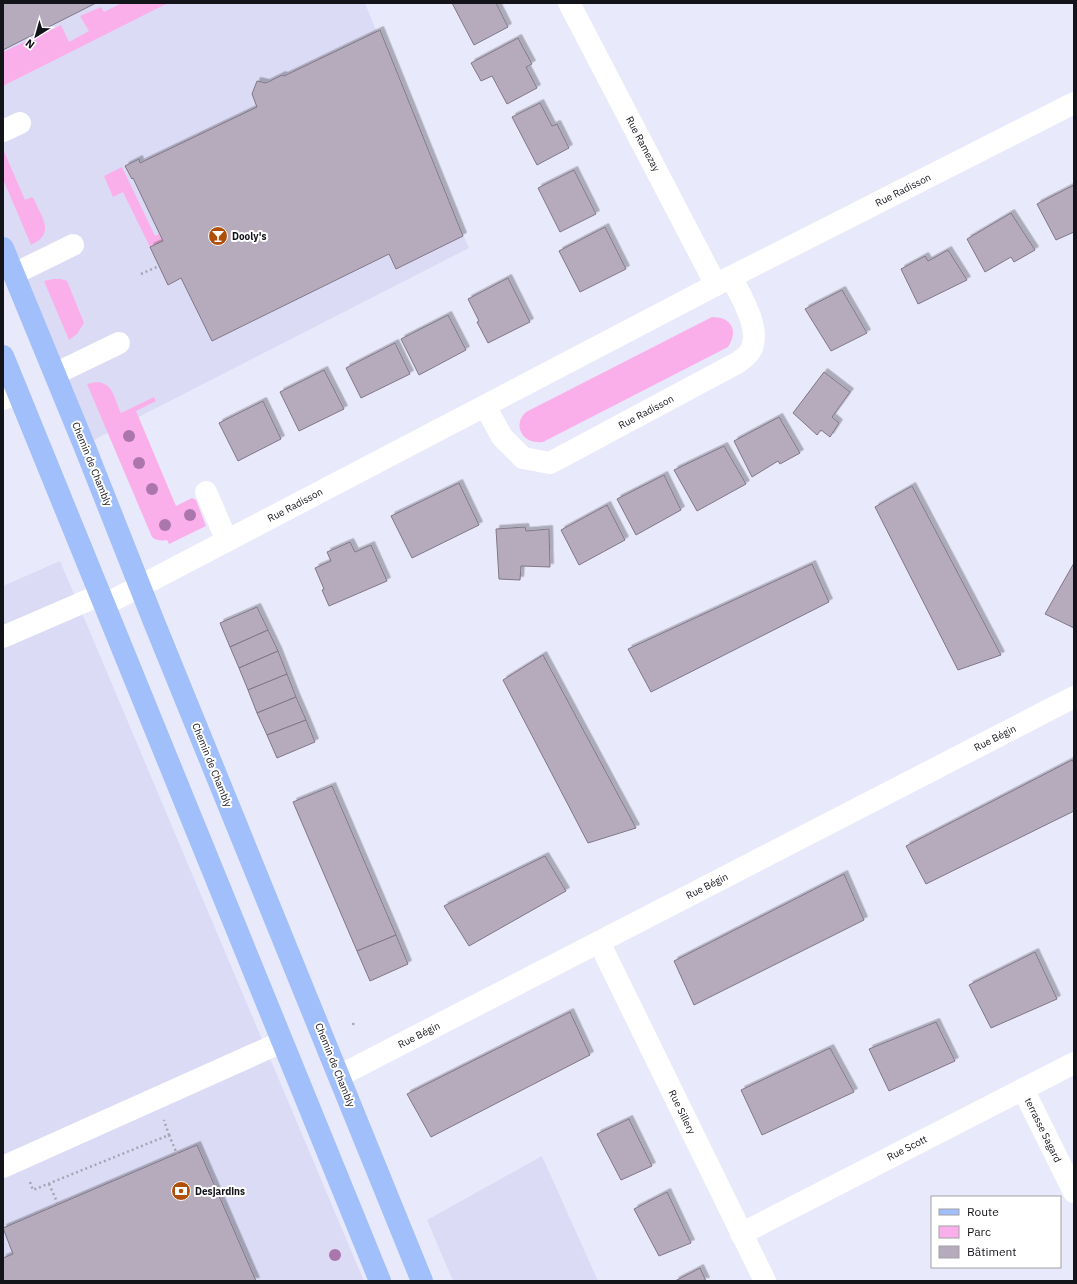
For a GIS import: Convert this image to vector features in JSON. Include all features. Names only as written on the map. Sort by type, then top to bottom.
[{"type":"main road","name":"Chemin de Chambly","points":[[3,248],[422,1281]]},
{"type":"main road","points":[[3,356],[11,396],[102,600],[380,1281]]},
{"type":"street","name":"Rue Ramezay","points":[[569,3],[724,281]]},
{"type":"street","name":"Rue Radisson","points":[[3,638],[140,586],[724,281],[1074,103]]},
{"type":"street","points":[[14,274],[73,245]]},
{"type":"street","name":"Rue Radisson","points":[[485,406],[502,437],[523,458],[550,463],[737,363],[749,353],[755,337],[747,308],[724,281]]},
{"type":"street","points":[[55,374],[119,343]]},
{"type":"street","points":[[206,492],[228,541]]},
{"type":"street","name":"Rue Bégin","points":[[339,1076],[1074,697]]},
{"type":"street","name":"Rue Sillery","points":[[599,942],[764,1281]]},
{"type":"street","points":[[12,1163],[282,1042]]},
{"type":"street","name":"Rue Scott","points":[[741,1234],[1074,1063]]},
{"type":"street","name":"terrasse Sagard","points":[[1023,1089],[1074,1192]]},
{"type":"path","points":[[141,274],[159,266]]},
{"type":"path","points":[[156,1098],[177,1154]]},
{"type":"path","points":[[12,1163],[33,1190],[170,1135]]},
{"type":"path","points":[[49,1184],[58,1204]]},
{"type":"shaded area","points":[[3,3],[365,3],[394,75],[469,248],[84,445],[3,248]]},
{"type":"shaded area","points":[[60,561],[364,1281],[3,1281],[3,586]]},
{"type":"shaded area","points":[[542,1156],[598,1281],[453,1281],[427,1220]]},
{"type":"green space","points":[[122,3],[168,3],[3,86],[3,52],[61,25],[69,42],[89,31],[80,16],[101,7],[104,12]]},
{"type":"green space","points":[[3,149],[25,200],[32,197],[34,199],[45,225],[43,236],[31,245],[3,179]]},
{"type":"green space","points":[[122,167],[155,236],[159,234],[162,241],[150,247],[123,192],[113,197],[104,176]]},
{"type":"green space","points":[[53,279],[67,281],[84,323],[77,334],[69,340],[44,281]]},
{"type":"green space","points":[[712,317],[724,319],[731,326],[733,335],[728,347],[543,442],[530,441],[525,438],[520,428],[520,423],[526,412]]},
{"type":"green space","points":[[96,382],[107,385],[115,397],[121,413],[154,397],[156,401],[136,411],[176,506],[192,498],[196,500],[206,526],[169,544],[167,540],[163,541],[152,537],[87,384]]},
{"type":"building","points":[[3,3],[96,3],[3,50]]},
{"type":"building","points":[[452,3],[496,3],[508,27],[474,45]]},
{"type":"building","points":[[380,30],[463,236],[396,269],[389,254],[212,341],[181,278],[168,285],[150,247],[163,241],[133,178],[132,179],[125,166],[139,159],[140,163],[257,107],[252,94],[257,81],[266,83],[282,75],[284,76]]},
{"type":"building","points":[[518,38],[532,64],[526,67],[537,88],[507,104],[492,76],[481,81],[471,63]]},
{"type":"building","points":[[540,103],[552,126],[557,124],[569,148],[537,165],[512,117]]},
{"type":"building","points":[[574,170],[596,214],[560,232],[538,188]]},
{"type":"building","points":[[1074,185],[1074,232],[1056,240],[1037,204]]},
{"type":"building","points":[[1011,213],[1035,250],[1014,262],[1011,257],[985,272],[967,239]]},
{"type":"building","points":[[605,227],[626,269],[580,292],[559,251]]},
{"type":"building","points":[[948,250],[967,280],[918,304],[901,269],[925,256],[928,261]]},
{"type":"building","points":[[508,278],[530,322],[488,343],[477,322],[479,321],[468,299]]},
{"type":"building","points":[[842,290],[867,333],[831,351],[805,309]]},
{"type":"building","points":[[448,315],[466,350],[419,375],[401,339]]},
{"type":"building","points":[[395,343],[410,374],[361,398],[346,368]]},
{"type":"building","points":[[324,370],[344,409],[299,431],[280,392]]},
{"type":"building","points":[[824,372],[850,392],[832,417],[839,423],[830,437],[821,430],[817,435],[793,413]]},
{"type":"building","points":[[263,401],[281,439],[238,461],[219,423]]},
{"type":"building","points":[[779,417],[800,453],[780,464],[778,461],[752,477],[734,441]]},
{"type":"building","points":[[724,446],[746,484],[697,511],[674,470]]},
{"type":"building","points":[[664,475],[681,510],[636,535],[617,499]]},
{"type":"building","points":[[459,483],[479,525],[412,558],[391,516]]},
{"type":"building","points":[[912,486],[1001,655],[958,670],[875,507]]},
{"type":"building","points":[[607,505],[625,540],[579,565],[561,530]]},
{"type":"building","points":[[525,527],[526,531],[549,529],[550,567],[521,566],[520,580],[499,579],[496,529]]},
{"type":"building","points":[[350,542],[355,552],[371,545],[387,581],[329,606],[315,568],[331,561],[327,552]]},
{"type":"building","points":[[1074,563],[1074,628],[1045,614]]},
{"type":"building","points":[[812,564],[829,602],[651,692],[628,649]]},
{"type":"building","points":[[257,607],[268,630],[230,647],[220,623]]},
{"type":"building","points":[[268,630],[278,651],[239,668],[230,647]]},
{"type":"building","points":[[278,651],[287,674],[248,690],[239,668]]},
{"type":"building","points":[[543,655],[636,828],[588,843],[503,680]]},
{"type":"building","points":[[287,674],[296,697],[257,713],[248,690]]},
{"type":"building","points":[[296,697],[306,720],[267,735],[257,713]]},
{"type":"building","points":[[306,720],[315,742],[277,758],[267,735]]},
{"type":"building","points":[[1072,760],[1074,763],[1074,811],[926,884],[906,846]]},
{"type":"building","points":[[332,786],[396,935],[357,951],[293,802]]},
{"type":"building","points":[[545,856],[566,891],[469,946],[444,906]]},
{"type":"building","points":[[844,874],[864,920],[694,1005],[674,961]]},
{"type":"building","points":[[396,935],[408,964],[370,981],[357,951]]},
{"type":"building","points":[[1035,952],[1057,999],[991,1028],[969,985]]},
{"type":"building","points":[[570,1012],[590,1055],[431,1137],[407,1094]]},
{"type":"building","points":[[936,1022],[955,1061],[889,1091],[869,1049]]},
{"type":"building","points":[[830,1048],[854,1092],[762,1135],[741,1090]]},
{"type":"building","points":[[629,1119],[652,1166],[621,1180],[597,1134]]},
{"type":"building","points":[[197,1145],[256,1281],[3,1281],[3,1258],[13,1254],[3,1228]]},
{"type":"building","points":[[667,1192],[691,1243],[659,1256],[634,1209]]},
{"type":"building","points":[[700,1268],[706,1281],[675,1281]]},
{"type":"place","name":"Dooly's","points":[[218,236]]},
{"type":"place","name":"Desjardins","points":[[181,1191]]}]
